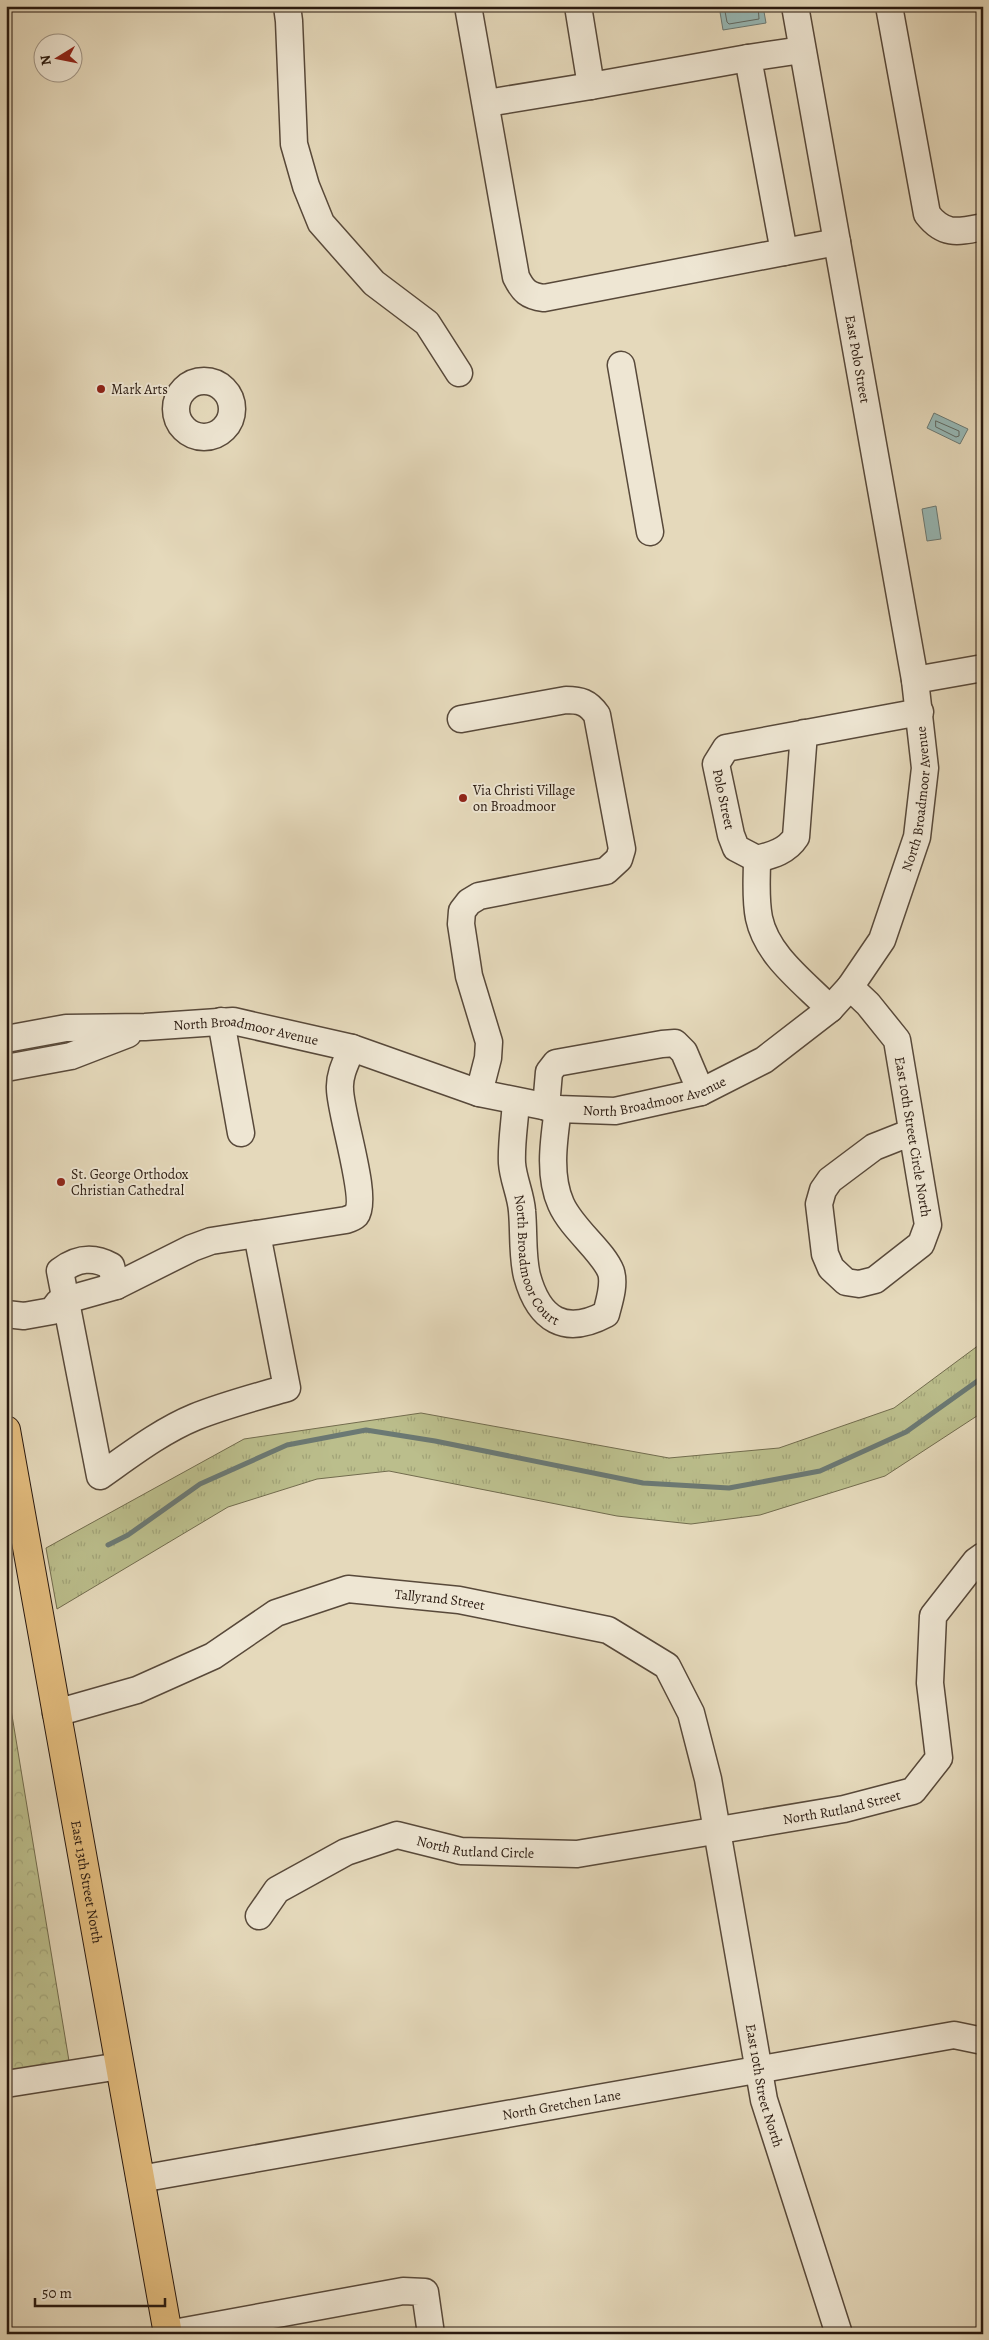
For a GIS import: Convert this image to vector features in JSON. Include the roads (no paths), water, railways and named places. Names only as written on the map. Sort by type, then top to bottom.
[{"type":"main road","name":"East 13th Street North","points":[[6,1430],[168,2334]]},
{"type":"street","points":[[287,6],[294,144],[306,186],[321,223],[374,283],[427,323],[459,373]]},
{"type":"street","points":[[468,6],[516,277],[522,289],[530,296],[544,298],[837,242]]},
{"type":"street","points":[[578,6],[591,86]]},
{"type":"street","name":"East Polo Street","points":[[795,6],[920,712]]},
{"type":"street","points":[[889,6],[927,214],[935,224],[944,230],[958,232],[983,227]]},
{"type":"street","points":[[486,104],[802,50]]},
{"type":"street","points":[[748,58],[784,252]]},
{"type":"street","points":[[621,365],[650,532]]},
{"type":"street","points":[[915,680],[983,668]]},
{"type":"street","points":[[461,719],[566,700],[579,700],[591,706],[597,715],[622,849],[619,859],[606,871],[479,896],[469,902],[462,911],[460,924],[469,976],[489,1042],[488,1058],[479,1093]]},
{"type":"street","name":"Polo Street","points":[[757,859],[736,848],[731,835],[716,764],[726,748],[920,712]]},
{"type":"street","name":"North Broadmoor Avenue","points":[[6,1038],[66,1028],[145,1027],[233,1021],[352,1048],[479,1093],[552,1108],[615,1111],[700,1092],[764,1060],[830,1009],[850,987],[882,940],[917,837],[925,768],[920,712]]},
{"type":"street","points":[[804,733],[796,837],[791,845],[780,852],[757,859],[757,901],[764,935],[783,962],[830,1009]]},
{"type":"street","name":"East 10th Street Circle North","points":[[850,987],[868,1004],[897,1040],[928,1225],[921,1244],[875,1280],[860,1284],[846,1282],[831,1268],[826,1254],[819,1204],[823,1190],[830,1180],[874,1147],[912,1132]]},
{"type":"street","points":[[221,1021],[241,1133]]},
{"type":"street","name":"North Broadmoor Avenue","points":[[6,1068],[71,1056],[145,1027]]},
{"type":"street","points":[[552,1108],[549,1072],[556,1063],[662,1044],[675,1043],[684,1052],[700,1092]]},
{"type":"street","points":[[8,1313],[20,1299],[48,1295],[63,1302],[116,1286],[192,1248],[211,1241],[346,1220],[356,1216],[359,1208],[359,1190],[340,1105],[341,1074],[352,1048]]},
{"type":"street","name":"North Broadmoor Court","points":[[516,1102],[512,1164],[522,1208],[527,1276],[537,1302],[552,1319],[574,1325],[590,1322],[606,1314],[611,1295],[611,1273],[596,1251],[576,1230],[560,1203],[552,1166],[552,1108]]},
{"type":"street","points":[[116,1286],[111,1266],[99,1259],[71,1263],[60,1271],[63,1302],[100,1476],[146,1444],[194,1418],[240,1401],[287,1388],[257,1234]]},
{"type":"street","name":"North Rutland Street","points":[[717,1830],[844,1809],[913,1791],[939,1758],[930,1683],[933,1616],[976,1561],[983,1556]]},
{"type":"street","name":"Tallyrand Street","points":[[56,1713],[137,1690],[213,1656],[276,1613],[348,1589],[459,1600],[608,1630],[667,1666],[691,1713],[708,1779],[717,1830]]},
{"type":"street","name":"North Rutland Circle","points":[[259,1916],[276,1890],[346,1852],[397,1835],[462,1851],[577,1854],[717,1830]]},
{"type":"street","name":"East 10th Street North","points":[[717,1830],[764,2100],[839,2334]]},
{"type":"street","name":"North Gretchen Lane","points":[[140,2179],[954,2035],[983,2042]]},
{"type":"street","points":[[6,2084],[120,2066]]},
{"type":"street","points":[[168,2334],[403,2291],[425,2292],[432,2334]]},
{"type":"water","points":[[719,6],[763,6],[766,23],[723,30]]},
{"type":"water","points":[[934,413],[968,429],[960,444],[927,428]]},
{"type":"water","points":[[936,506],[941,539],[927,541],[922,509]]},
{"type":"waterway","points":[[108,1545],[128,1535],[200,1484],[287,1445],[366,1430],[435,1441],[643,1483],[729,1488],[820,1471],[906,1432],[983,1377]]},
{"type":"place","name":"Mark Arts","points":[[101,389]]},
{"type":"place","name":"Via Christi Village on Broadmoor","points":[[463,798]]},
{"type":"place","name":"St. George Orthodox Christian Cathedral","points":[[61,1182]]}]
